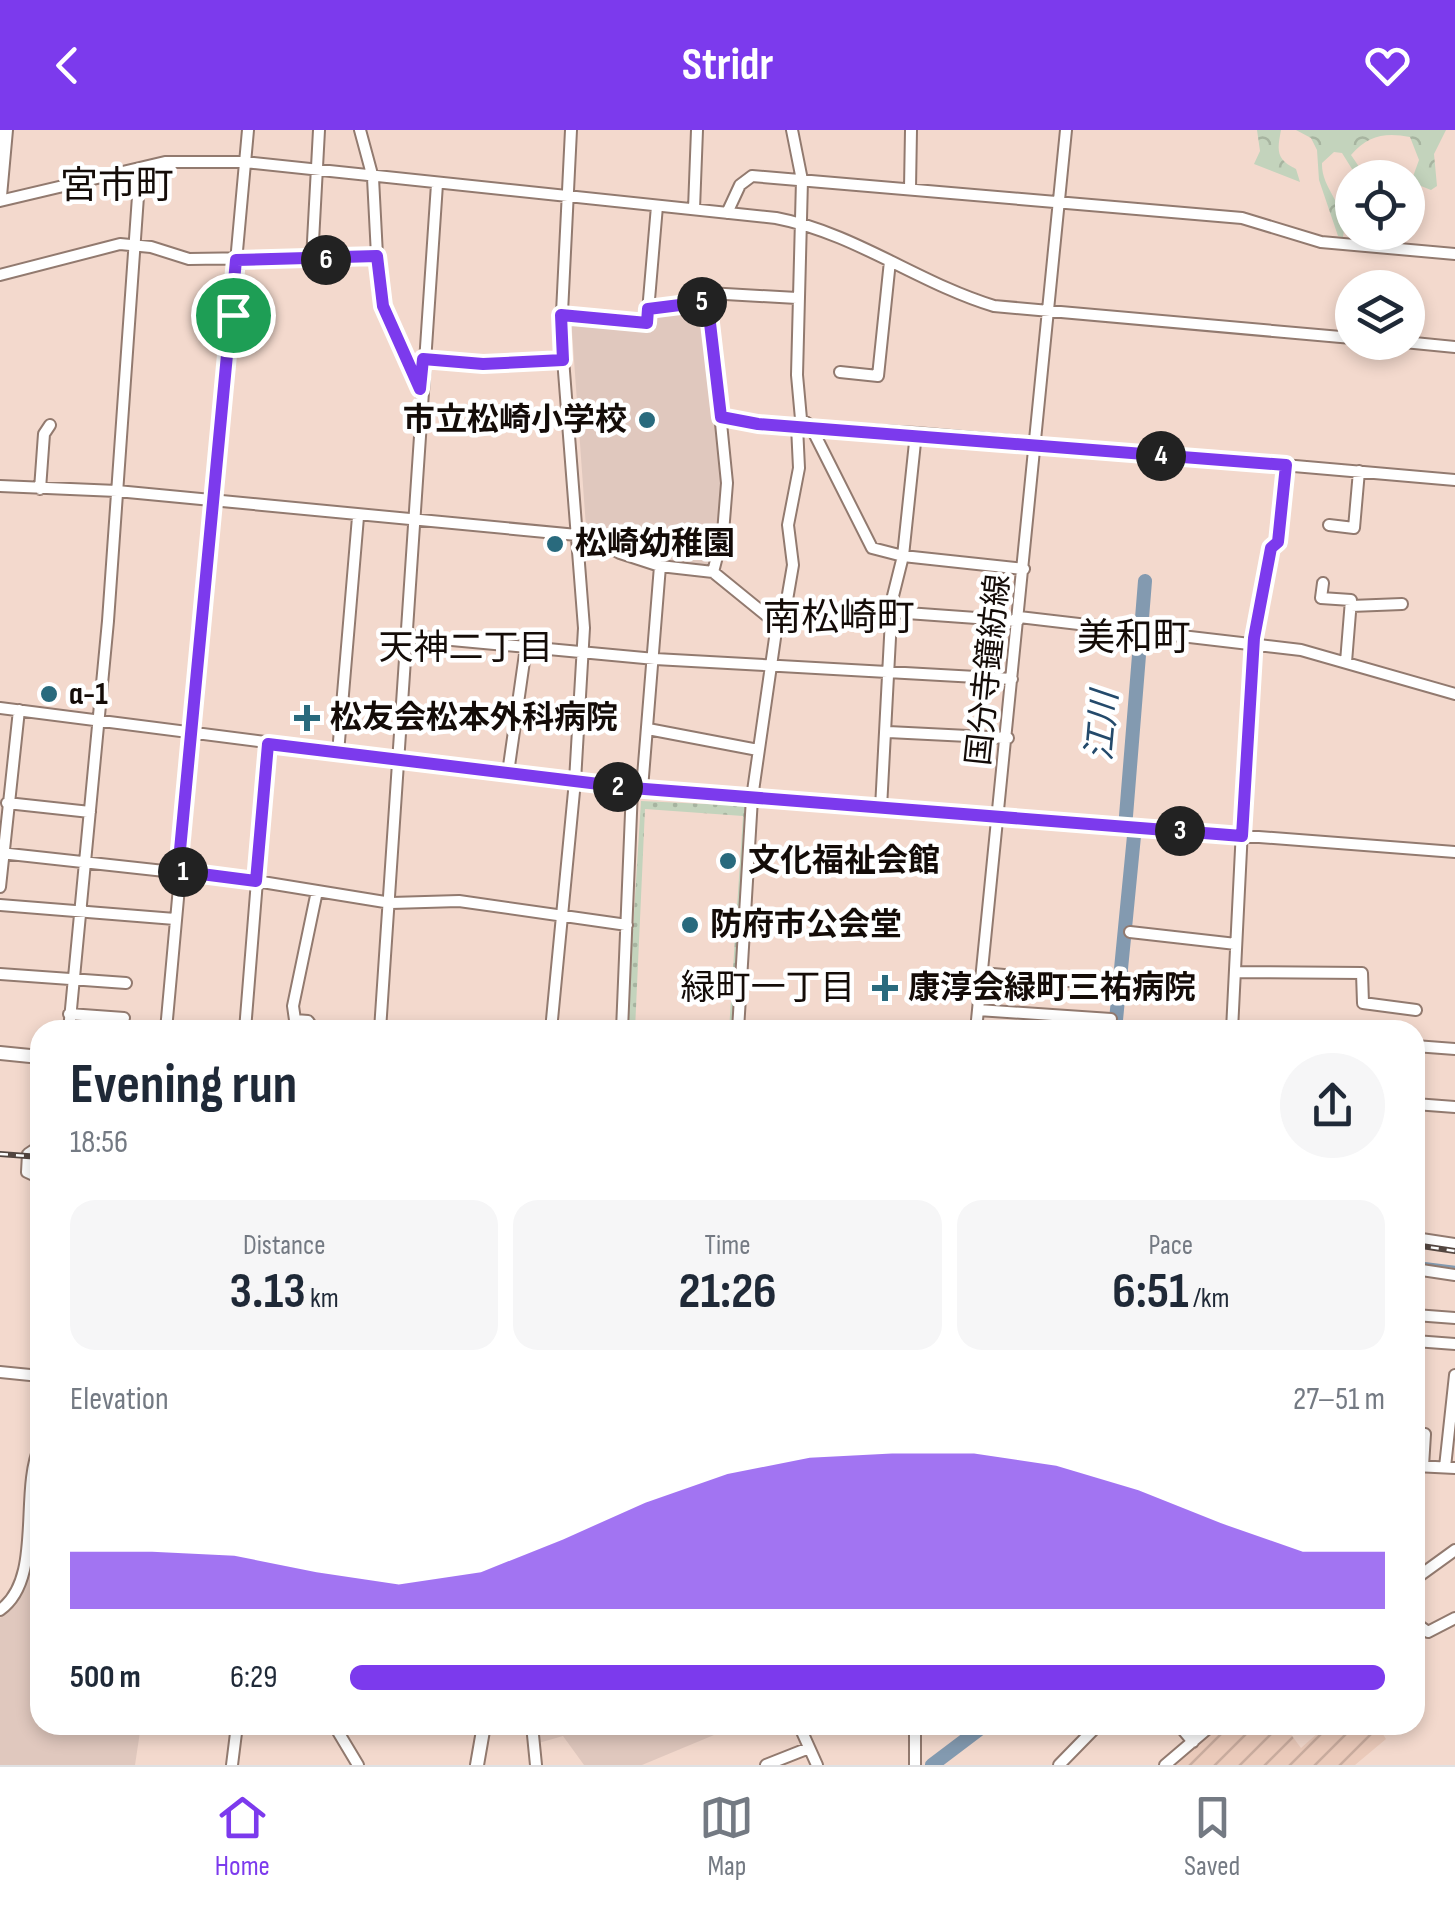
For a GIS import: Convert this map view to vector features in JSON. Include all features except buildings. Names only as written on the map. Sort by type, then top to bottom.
[{"type":"main road","points":[[0,198],[6,130]]},
{"type":"main road","points":[[0,1054],[30,1056]]},
{"type":"main road","points":[[477,1765],[482,1735]]},
{"type":"street","points":[[167,1020],[248,130]]},
{"type":"street","points":[[312,260],[319,130]]},
{"type":"street","points":[[360,130],[373,178],[383,306],[420,389]]},
{"type":"street","points":[[551,1020],[576,782],[583,651],[561,315],[571,130]]},
{"type":"street","points":[[694,210],[698,130]]},
{"type":"street","points":[[792,130],[802,180],[796,375],[802,419],[810,425],[868,540],[880,552],[1024,569]]},
{"type":"street","points":[[910,188],[911,130]]},
{"type":"street","name":"国分寺鐘紡線","points":[[977,1020],[1066,130]]},
{"type":"street","points":[[0,198],[177,162],[245,162],[800,222],[828,230],[973,300],[1048,314],[1335,337]]},
{"type":"street","points":[[69,1020],[99,722],[140,168]]},
{"type":"street","points":[[727,213],[744,178],[802,180],[1242,218],[1321,242],[1455,254]]},
{"type":"street","points":[[381,1020],[436,184]]},
{"type":"street","points":[[561,315],[647,323],[657,206]]},
{"type":"street","points":[[0,275],[120,244],[190,259],[377,256]]},
{"type":"street","points":[[840,372],[878,376],[890,261]]},
{"type":"street","points":[[713,572],[723,533],[727,483],[708,293],[798,298]]},
{"type":"street","points":[[648,309],[707,303]]},
{"type":"street","points":[[1425,344],[1455,347]]},
{"type":"street","points":[[423,359],[483,364],[563,360]]},
{"type":"street","points":[[721,417],[1455,480]]},
{"type":"street","points":[[40,489],[44,434],[50,425]]},
{"type":"street","points":[[739,1020],[752,798],[777,624],[788,600],[793,566],[788,525],[799,468],[797,426]]},
{"type":"street","points":[[881,808],[893,612],[916,433]]},
{"type":"street","points":[[1232,1020],[1254,644],[1271,548],[1278,542],[1286,465]]},
{"type":"street","points":[[1329,525],[1354,528],[1359,471]]},
{"type":"street","points":[[0,486],[117,492],[358,517],[577,533],[660,566],[713,572],[777,624]]},
{"type":"street","points":[[338,753],[358,517]]},
{"type":"street","points":[[622,1020],[637,789],[648,729],[660,566]]},
{"type":"street","points":[[1323,583],[1321,598],[1352,600],[1346,662]]},
{"type":"street","points":[[1351,606],[1402,604]]},
{"type":"street","points":[[893,612],[1018,619],[1301,650],[1455,694]]},
{"type":"street","points":[[408,636],[655,659],[1012,679]]},
{"type":"street","points":[[508,773],[526,647]]},
{"type":"street","points":[[0,708],[637,789],[1455,852]]},
{"type":"street","points":[[0,887],[19,710]]},
{"type":"street","points":[[648,729],[758,750]]},
{"type":"street","points":[[888,732],[1008,738]]},
{"type":"street","points":[[246,1020],[268,744]]},
{"type":"street","points":[[7,803],[90,812]]},
{"type":"street","points":[[1,853],[178,871],[391,903],[459,902],[627,925]]},
{"type":"street","points":[[295,1020],[293,1006],[317,891]]},
{"type":"street","points":[[0,905],[175,920]]},
{"type":"street","points":[[1130,932],[1236,944]]},
{"type":"street","points":[[1234,972],[1362,973],[1363,1004],[1416,1010]]},
{"type":"street","points":[[0,974],[126,983]]},
{"type":"street","points":[[918,980],[982,978],[1101,984]]},
{"type":"street","points":[[978,1010],[1111,1019]]},
{"type":"street","points":[[69,1014],[124,1018]]},
{"type":"street","points":[[1425,1046],[1455,1048]]},
{"type":"street","points":[[1425,1105],[1455,1107]]},
{"type":"street","points":[[1425,1240],[1455,1244]]},
{"type":"street","points":[[1425,1271],[1455,1275]]},
{"type":"street","points":[[1425,1316],[1455,1318]]},
{"type":"street","points":[[1425,1342],[1455,1344]]},
{"type":"street","points":[[0,1372],[30,1375]]},
{"type":"street","points":[[1425,1466],[1450,1467],[1455,1374]]},
{"type":"street","points":[[0,1610],[12,1598],[22,1576],[30,1491]]},
{"type":"street","points":[[1425,1572],[1455,1550]]},
{"type":"street","points":[[1425,1630],[1428,1632],[1455,1618]]},
{"type":"street","points":[[232,1765],[236,1735]]},
{"type":"street","points":[[340,1735],[358,1765]]},
{"type":"street","points":[[533,1735],[536,1765]]},
{"type":"street","points":[[803,1735],[816,1765]]},
{"type":"street","points":[[915,1735],[915,1765]]},
{"type":"street","points":[[1059,1765],[1088,1735]]},
{"type":"street","points":[[1187,1735],[1193,1742]]},
{"type":"street","points":[[1165,1765],[1201,1735]]},
{"type":"street","points":[[766,1765],[809,1748]]},
{"type":"shaded area","name":"市立松崎小学校","points":[[706,306],[725,482],[710,568],[626,553],[586,527],[571,318],[648,324],[650,310]]},
{"type":"shaded area","points":[[30,1546],[30,1735],[140,1735],[135,1765],[0,1765],[0,1618],[23,1590]]},
{"type":"shaded area","points":[[534,1735],[714,1735],[642,1765],[584,1765],[563,1736],[535,1744]]},
{"type":"shaded area","points":[[1200,1735],[1291,1735],[1301,1748],[1316,1735],[1383,1735],[1386,1739],[1355,1765],[1165,1765]]},
{"type":"green space","points":[[1257,130],[1281,130],[1280,154],[1296,169],[1300,182],[1254,164],[1260,151]]},
{"type":"green space","points":[[1296,130],[1446,130],[1434,154],[1437,186],[1431,190],[1425,188],[1425,160],[1419,160],[1410,137],[1378,137],[1357,148],[1351,155],[1354,160],[1334,152],[1322,163],[1335,199],[1335,227],[1319,180],[1317,150],[1311,138]]},
{"type":"green space","points":[[641,801],[748,806],[735,1020],[730,1020],[743,816],[645,809],[635,1020],[627,1020]]},
{"type":"waterway","name":"江川","points":[[1126,816],[1145,581]]},
{"type":"waterway","name":"江川","points":[[1116,1020],[1134,836]]},
{"type":"waterway","points":[[1425,1263],[1455,1267]]},
{"type":"waterway","name":"江川","points":[[932,1765],[972,1735]]},
{"type":"railway","points":[[0,1154],[30,1156]]},
{"type":"railway","points":[[1425,1246],[1455,1251]]},
{"type":"place","name":"市立松崎小学校","points":[[647,420]]},
{"type":"place","name":"松崎幼稚園","points":[[555,544]]},
{"type":"place","name":"α-1","points":[[49,694]]},
{"type":"place","name":"松友会松本外科病院","points":[[307,718]]},
{"type":"place","name":"文化福祉会館","points":[[728,861]]},
{"type":"place","name":"防府市公会堂","points":[[690,925]]},
{"type":"place","name":"康淳会緑町三祐病院","points":[[885,988]]},
{"type":"district","name":"宮市町","points":[[117,186]]},
{"type":"district","name":"南松崎町","points":[[839,618]]},
{"type":"district","name":"美和町","points":[[1134,638]]},
{"type":"district","name":"天神二丁目","points":[[466,648]]},
{"type":"district","name":"緑町一丁目","points":[[768,988]]},
{"type":"route","points":[[377,256],[383,306],[420,389],[423,359],[483,364],[563,360],[561,315],[647,323],[648,309],[704,302],[708,306],[721,417],[758,424],[916,433],[1286,465],[1278,542],[1271,548],[1254,638],[1242,836],[632,788],[268,744],[256,881],[178,871],[233,315],[236,260],[377,256]]}]
